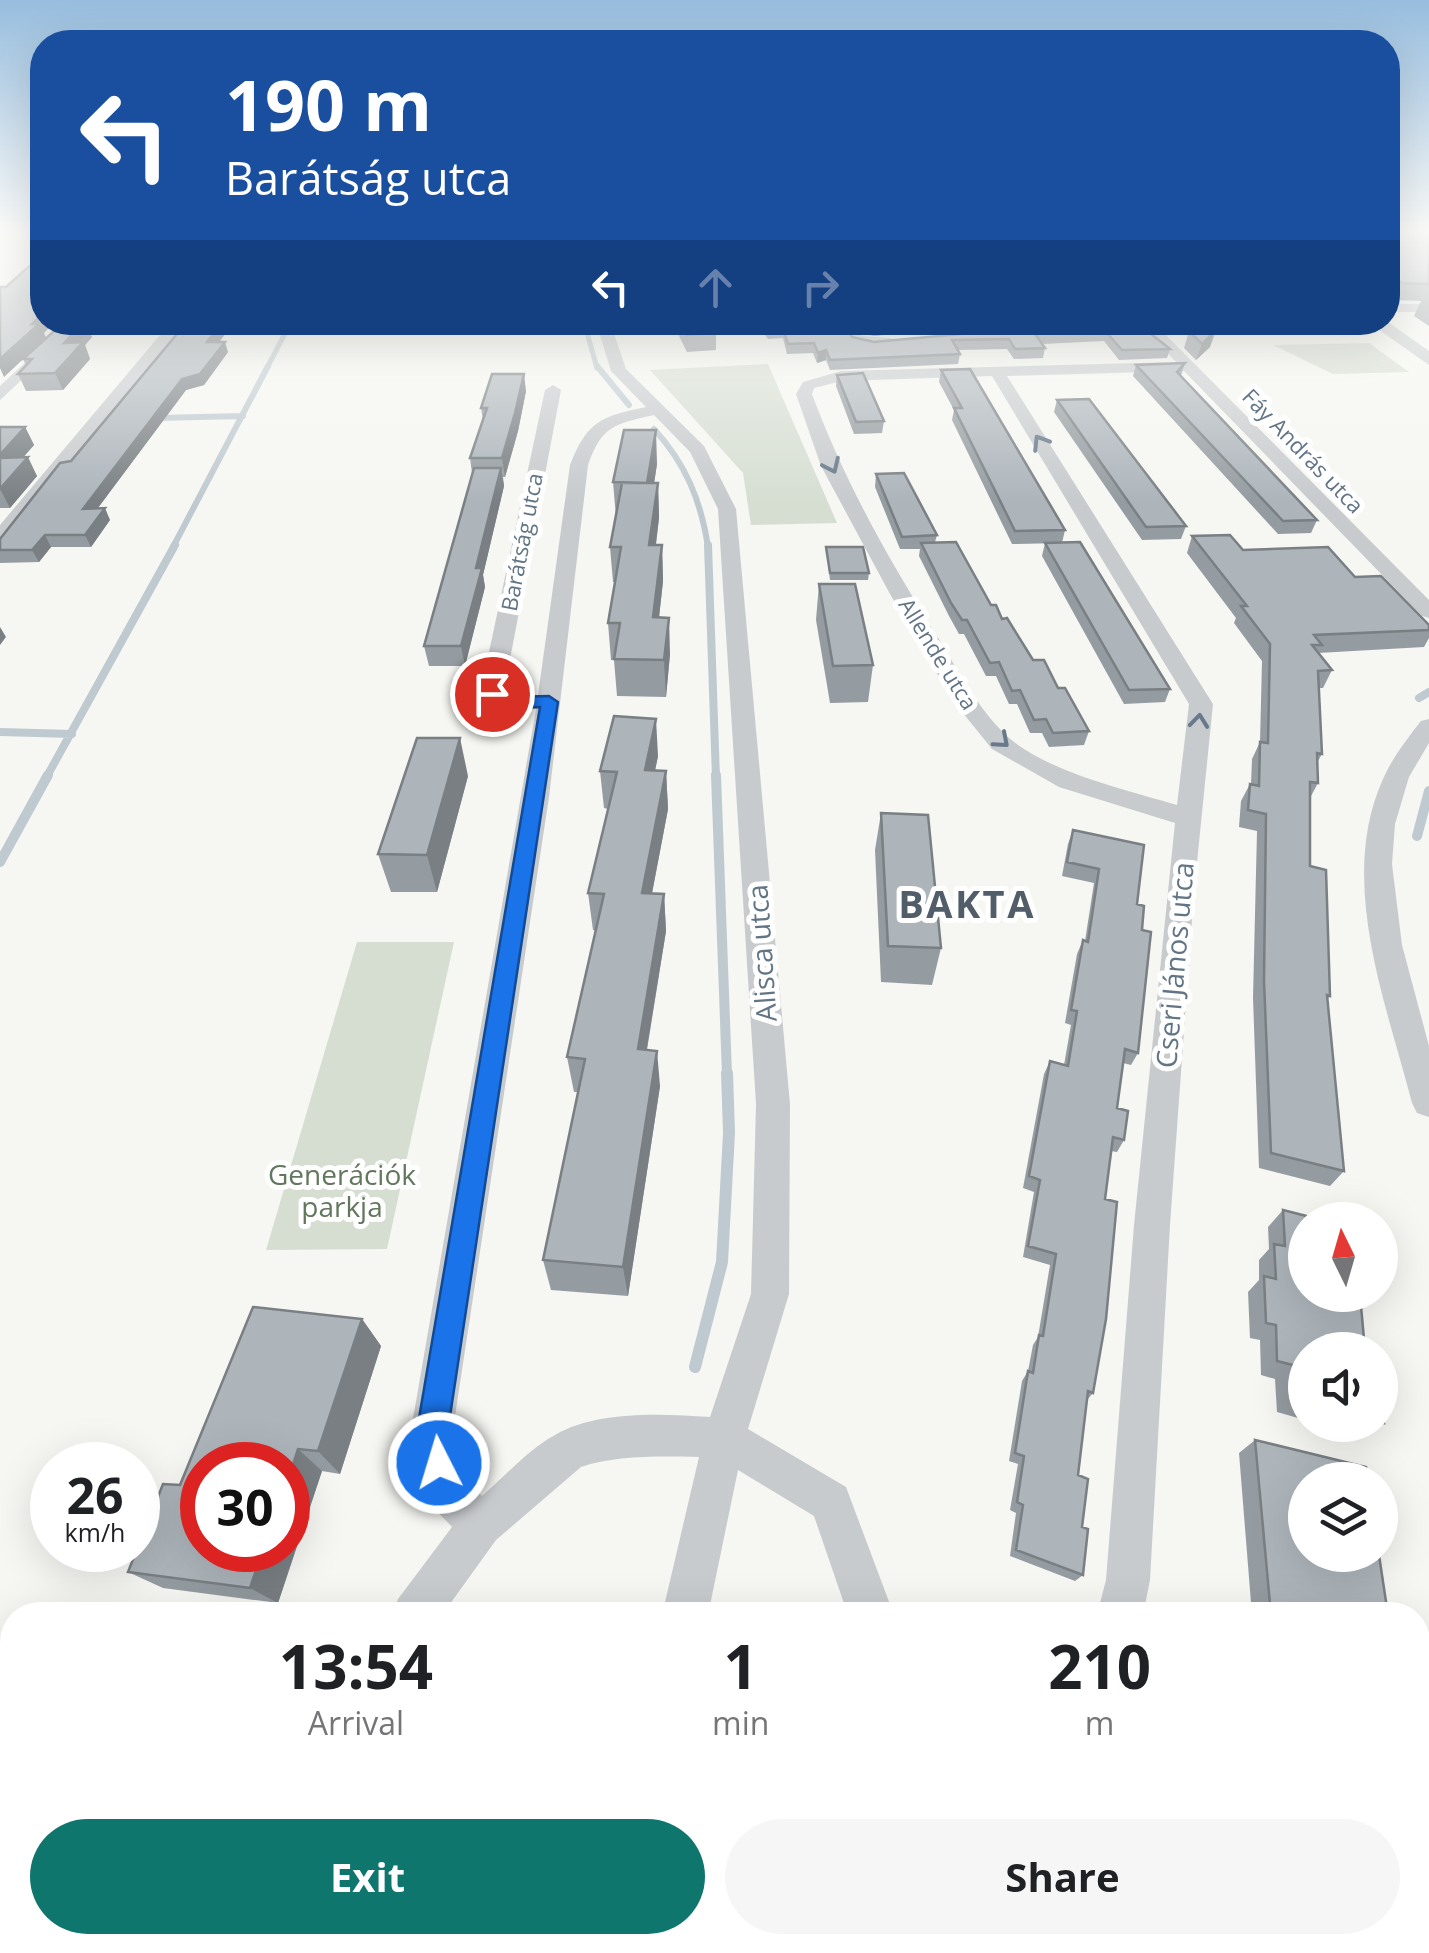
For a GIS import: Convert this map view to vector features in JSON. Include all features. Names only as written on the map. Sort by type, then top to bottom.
[{"type":"street","points":[[0,395],[64,335]]},
{"type":"street","points":[[0,537],[168,335]]},
{"type":"street","name":"Alisca utca","points":[[608,335],[619,371],[698,450],[727,509],[773,1104],[770,1294],[724,1438],[689,1602]]},
{"type":"street","points":[[740,335],[749,349]]},
{"type":"street","points":[[853,335],[856,340],[874,344],[905,341]]},
{"type":"street","name":"Fáy András utca","points":[[1157,335],[1429,612]]},
{"type":"street","points":[[1395,335],[1429,358]]},
{"type":"street","points":[[996,372],[1187,366]]},
{"type":"street","name":"Allende utca","points":[[996,372],[841,376],[816,381],[808,385],[804,394],[830,466],[900,594],[977,716],[1001,744],[1068,781],[1190,818]]},
{"type":"street","name":"Cseri János utca","points":[[996,372],[1201,704],[1152,1224],[1128,1580],[1123,1602]]},
{"type":"street","name":"Barátság utca","points":[[549,702],[505,702],[492,694],[553,390]]},
{"type":"street","name":"Barátság utca","points":[[480,1526],[446,1491],[431,1436],[549,702],[579,465],[588,435],[616,419],[658,409]]},
{"type":"street","points":[[1429,726],[1393,784],[1377,870],[1386,932],[1429,1103]]},
{"type":"street","points":[[424,1602],[480,1526],[568,1450],[595,1441],[724,1438],[831,1502],[866,1602]]},
{"type":"green space","points":[[1369,343],[1409,372],[1333,374],[1273,345]]},
{"type":"green space","points":[[768,364],[837,523],[751,525],[743,473],[650,370]]},
{"type":"green space","name":"Generációk parkja","points":[[357,942],[454,942],[387,1249],[266,1250]]},
{"type":"building","points":[[0,320],[30,320],[30,332],[0,359]]},
{"type":"building","points":[[50,335],[72,335],[64,343],[83,342],[55,373],[18,374],[32,359],[23,359]]},
{"type":"building","points":[[176,335],[212,335],[207,342],[225,342],[200,374],[182,379],[83,509],[105,508],[85,535],[45,535],[32,550],[0,550],[0,539],[60,463],[71,461]]},
{"type":"building","points":[[785,335],[851,335],[874,342],[950,335],[1036,335],[1045,348],[1015,349],[1009,339],[952,340],[960,354],[830,360],[826,350],[818,353],[814,343],[788,344]]},
{"type":"building","points":[[1109,335],[1152,335],[1170,349],[1122,350]]},
{"type":"building","points":[[1193,335],[1211,335],[1202,344]]},
{"type":"building","points":[[1185,363],[1177,372],[1317,520],[1283,521],[1136,365]]},
{"type":"building","points":[[970,369],[1065,530],[1015,531],[954,408],[962,408],[941,370]]},
{"type":"building","points":[[863,373],[884,421],[856,422],[837,375]]},
{"type":"building","points":[[492,374],[524,374],[515,413],[502,458],[470,458],[487,408],[481,408]]},
{"type":"building","points":[[1089,399],[1186,526],[1146,527],[1057,400]]},
{"type":"building","points":[[0,427],[25,427],[0,455]]},
{"type":"building","points":[[624,430],[656,430],[647,483],[613,482]]},
{"type":"building","points":[[28,457],[0,489],[0,458]]},
{"type":"building","points":[[474,468],[501,468],[476,568],[482,568],[461,646],[424,646]]},
{"type":"building","points":[[904,473],[937,535],[902,537],[876,474]]},
{"type":"building","points":[[622,483],[658,483],[649,545],[662,545],[653,617],[669,618],[664,660],[614,659],[620,623],[608,623],[621,547],[610,547]]},
{"type":"building","points":[[1230,535],[1243,550],[1328,547],[1355,577],[1381,576],[1429,625],[1429,630],[1314,635],[1322,645],[1312,645],[1332,670],[1318,671],[1322,754],[1317,753],[1318,783],[1310,782],[1310,866],[1326,870],[1330,996],[1327,995],[1344,1171],[1271,1153],[1264,981],[1266,814],[1248,810],[1250,784],[1259,786],[1260,742],[1268,743],[1270,644],[1241,606],[1247,606],[1192,536]]},
{"type":"building","points":[[956,542],[991,605],[996,605],[1002,619],[1007,618],[1033,660],[1044,660],[1058,688],[1065,688],[1089,731],[1053,733],[1046,719],[1034,720],[1020,690],[1012,691],[999,662],[990,663],[967,620],[962,620],[951,603],[921,543]]},
{"type":"building","points":[[1080,542],[1170,689],[1129,690],[1045,543]]},
{"type":"building","points":[[826,547],[863,547],[869,573],[830,573]]},
{"type":"building","points":[[819,584],[855,584],[873,665],[833,666]]},
{"type":"building","points":[[614,716],[656,719],[645,770],[666,771],[642,893],[664,894],[638,1049],[657,1051],[623,1267],[543,1260],[585,1059],[567,1057],[604,894],[588,893],[617,772],[600,771]]},
{"type":"building","points":[[417,738],[460,738],[427,855],[378,854]]},
{"type":"building","points":[[881,813],[928,815],[941,948],[888,946]]},
{"type":"building","points":[[1073,830],[1144,845],[1137,904],[1144,906],[1142,930],[1151,932],[1138,1053],[1125,1049],[1117,1108],[1128,1111],[1124,1140],[1113,1137],[1105,1199],[1117,1202],[1106,1319],[1093,1393],[1088,1391],[1078,1475],[1088,1479],[1082,1527],[1088,1529],[1083,1575],[1016,1550],[1023,1505],[1017,1502],[1024,1456],[1015,1453],[1028,1371],[1033,1373],[1039,1335],[1043,1336],[1056,1254],[1028,1246],[1040,1180],[1029,1176],[1050,1061],[1068,1066],[1077,1011],[1071,1010],[1083,940],[1088,942],[1099,869],[1067,862]]},
{"type":"building","points":[[1283,1210],[1288,1211],[1288,1312],[1362,1312],[1363,1332],[1288,1332],[1288,1364],[1277,1361],[1276,1325],[1266,1323],[1264,1276],[1276,1279],[1274,1244],[1285,1246]]},
{"type":"building","points":[[253,1307],[362,1319],[318,1451],[310,1450],[310,1442],[198,1442]]},
{"type":"building","points":[[1255,1440],[1345,1462],[1288,1462],[1288,1572],[1382,1572],[1386,1602],[1270,1602]]},
{"type":"building","points":[[163,1484],[180,1485],[180,1572],[255,1572],[250,1588],[128,1572],[160,1572]]},
{"type":"waterway","points":[[267,368],[284,335]]},
{"type":"waterway","points":[[588,335],[597,368]]},
{"type":"waterway","points":[[242,416],[268,366]]},
{"type":"waterway","points":[[597,366],[629,405]]},
{"type":"waterway","points":[[156,418],[242,416]]},
{"type":"waterway","points":[[173,547],[242,416]]},
{"type":"waterway","points":[[654,429],[690,484],[708,547]]},
{"type":"waterway","points":[[70,734],[175,545]]},
{"type":"waterway","points":[[708,545],[716,778]]},
{"type":"waterway","points":[[1419,698],[1429,692]]},
{"type":"waterway","points":[[0,732],[70,734]]},
{"type":"waterway","points":[[46,778],[70,734]]},
{"type":"waterway","points":[[0,862],[48,775]]},
{"type":"waterway","points":[[716,775],[727,1075]]},
{"type":"waterway","points":[[1417,836],[1429,791]]},
{"type":"waterway","points":[[695,1367],[722,1262],[729,1133],[727,1073]]},
{"type":"district","name":"BAKTA","points":[[967,905]]},
{"type":"route","points":[[439,1463],[431,1436],[509,970],[549,702],[505,702],[492,694]]}]
